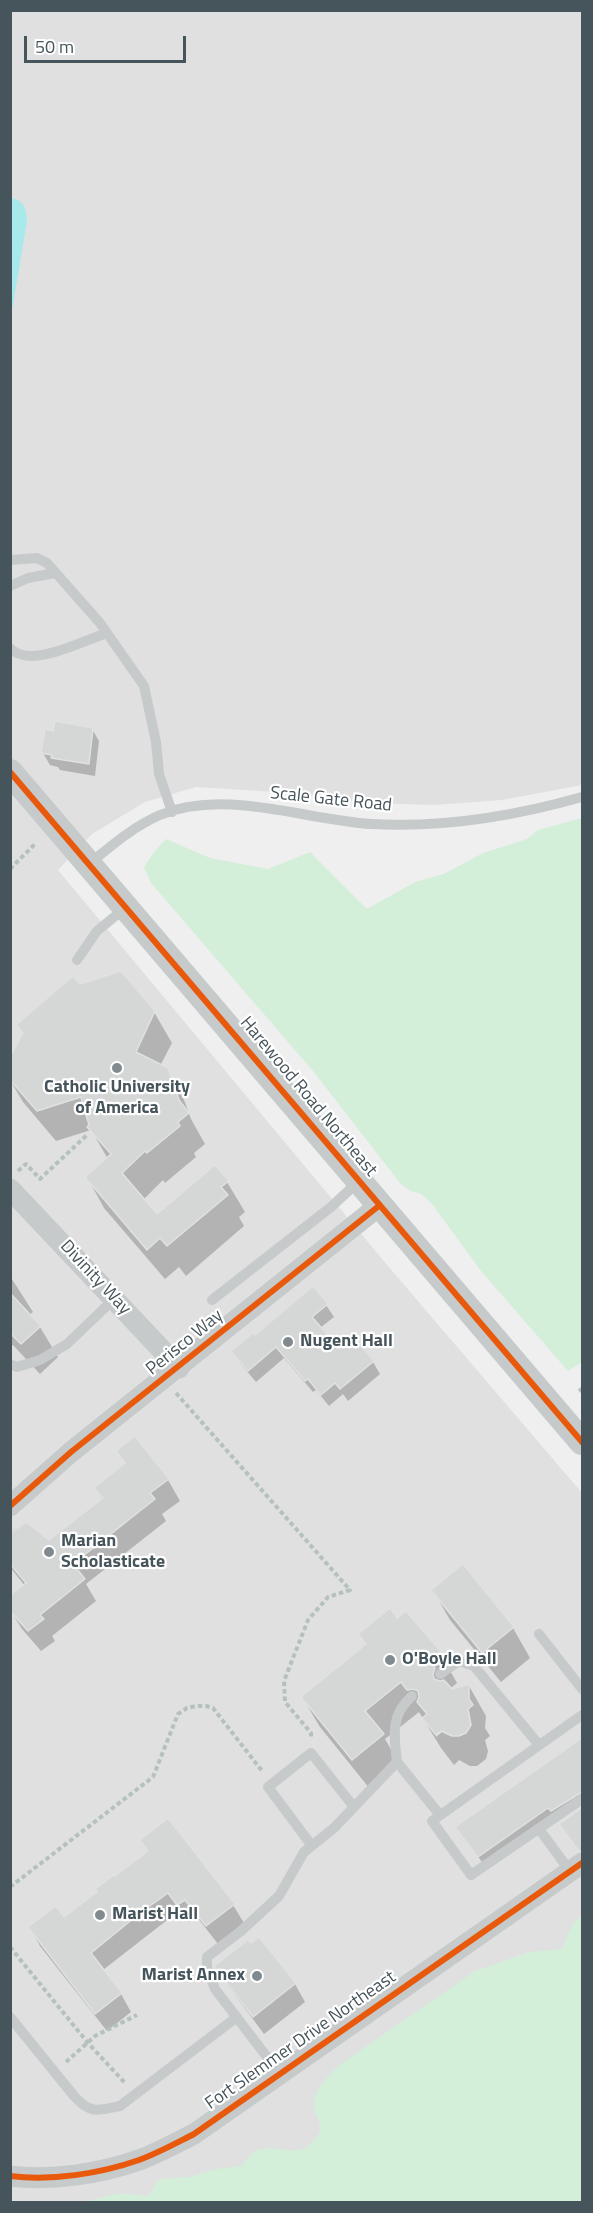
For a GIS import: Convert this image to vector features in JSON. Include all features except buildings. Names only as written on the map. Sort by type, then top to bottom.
[{"type":"street","name":"Harewood Road Northeast","points":[[10,772],[581,1439]]},
{"type":"street","name":"Divinity Way","points":[[12,1183],[114,1299],[171,1373]]},
{"type":"street","name":"Perisco Way","points":[[10,1506],[71,1452],[380,1205]]},
{"type":"street","name":"Fort Slemmer Drive Northeast","points":[[10,2176],[30,2178],[86,2174],[139,2160],[194,2134],[576,1867]]},
{"type":"lane","points":[[10,560],[37,558],[47,563],[107,633],[144,687],[156,742],[159,774],[172,812]]},
{"type":"lane","points":[[10,586],[28,578],[55,573]]},
{"type":"lane","points":[[10,648],[14,653],[34,657],[56,652],[107,633]]},
{"type":"lane","name":"Scale Gate Road","points":[[89,864],[123,837],[160,815],[192,806],[216,804],[242,806],[370,824],[417,824],[525,812],[582,797]]},
{"type":"lane","points":[[77,960],[97,932],[126,907]]},
{"type":"lane","points":[[212,1300],[331,1207],[359,1181]]},
{"type":"lane","points":[[10,1364],[17,1367],[40,1360],[67,1344],[114,1299]]},
{"type":"lane","points":[[539,1634],[582,1689]]},
{"type":"lane","points":[[440,1674],[459,1661],[474,1666],[539,1745]]},
{"type":"lane","points":[[412,1696],[402,1705],[393,1731],[397,1762],[440,1815]]},
{"type":"lane","points":[[582,1715],[432,1821],[471,1875],[582,1799]]},
{"type":"lane","points":[[312,1846],[268,1787],[311,1753],[354,1807]]},
{"type":"lane","points":[[280,2074],[215,1989],[207,1967],[207,1957],[241,1931],[279,1896],[304,1852],[334,1828],[397,1762]]},
{"type":"lane","points":[[539,1830],[576,1867]]},
{"type":"lane","points":[[10,2018],[83,2106],[98,2112],[120,2106],[237,2017]]},
{"type":"path","points":[[10,869],[36,843]]},
{"type":"path","points":[[12,1183],[26,1164],[40,1179],[87,1136]]},
{"type":"path","points":[[171,1373],[350,1590],[328,1597],[308,1620],[284,1682],[285,1702],[311,1733]]},
{"type":"path","points":[[10,1887],[153,1777],[178,1714],[187,1708],[206,1706],[213,1708],[272,1784]]},
{"type":"path","points":[[10,1947],[88,2043],[136,2095]]},
{"type":"path","points":[[78,2052],[95,2036],[137,2015]]},
{"type":"shaded area","name":"Catholic University of America","points":[[11,11],[582,11],[582,785],[502,800],[434,805],[370,803],[275,792],[196,787],[145,802],[92,834],[58,870],[388,1266],[582,1493],[582,2202],[11,2202]]},
{"type":"green space","points":[[582,818],[582,1362],[568,1371],[481,1271],[432,1204],[421,1194],[410,1191],[400,1183],[313,1071],[151,883],[144,867],[166,839],[210,858],[268,869],[310,852],[367,909],[415,882],[444,874],[483,853],[527,839],[538,830]]},
{"type":"green space","points":[[582,1916],[582,2202],[85,2202],[120,2193],[147,2196],[152,2192],[155,2183],[162,2179],[190,2177],[215,2169],[242,2166],[250,2155],[260,2149],[295,2150],[308,2146],[315,2140],[320,2129],[314,2099],[322,2084],[338,2066],[475,1971],[529,1952],[562,1949],[573,1923]]},
{"type":"water","points":[[11,198],[24,205],[27,221],[12,311],[11,353]]},
{"type":"cycle path","points":[[10,772],[582,1442]]},
{"type":"cycle path","points":[[10,1506],[71,1452],[380,1205]]},
{"type":"cycle path","points":[[10,2176],[59,2177],[108,2169],[146,2157],[194,2134],[582,1863]]},
{"type":"place","name":"Catholic University of America","points":[[117,1068]]},
{"type":"place","name":"Nugent Hall","points":[[288,1342]]},
{"type":"place","name":"Marian Scholasticate","points":[[49,1552]]},
{"type":"place","name":"O'Boyle Hall","points":[[390,1660]]},
{"type":"place","name":"Marist Hall","points":[[100,1915]]},
{"type":"place","name":"Marist Annex","points":[[257,1976]]}]
